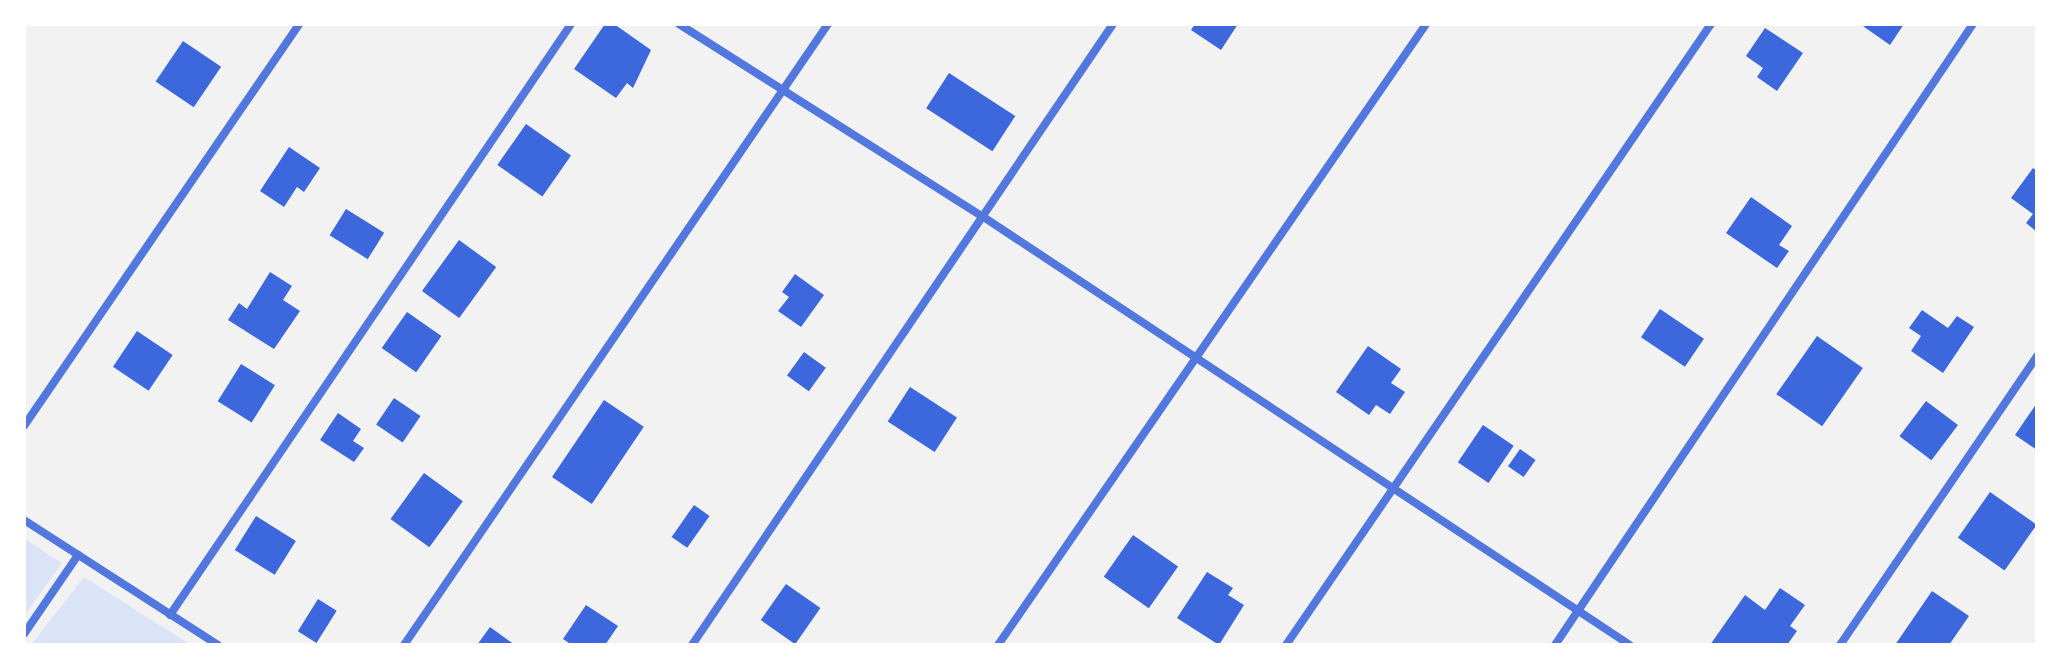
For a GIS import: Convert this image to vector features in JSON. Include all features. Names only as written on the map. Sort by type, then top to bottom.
[{"type":"street","points":[[24,426],[299,24]]},
{"type":"street","points":[[170,615],[571,24]]},
{"type":"street","points":[[679,24],[982,216],[1393,491],[1630,645]]},
{"type":"street","points":[[404,645],[828,24]]},
{"type":"street","points":[[692,645],[1113,24]]},
{"type":"street","points":[[998,645],[1426,24]]},
{"type":"street","points":[[1286,645],[1711,24]]},
{"type":"street","points":[[1555,645],[1973,24]]},
{"type":"street","points":[[1840,645],[2037,356]]},
{"type":"street","points":[[24,520],[218,645]]},
{"type":"street","points":[[24,634],[78,555]]},
{"type":"shaded area","points":[[24,538],[62,563],[24,616]]},
{"type":"shaded area","points":[[84,577],[166,629],[191,645],[31,645]]},
{"type":"building","points":[[605,24],[614,24],[651,50],[633,88],[627,83],[616,98],[574,69]]},
{"type":"building","points":[[1195,24],[1238,24],[1221,50],[1191,30]]},
{"type":"building","points":[[1860,24],[1904,24],[1890,45]]},
{"type":"building","points":[[1765,28],[1803,53],[1777,91],[1757,77],[1763,68],[1746,56]]},
{"type":"building","points":[[183,41],[221,67],[194,107],[156,82]]},
{"type":"building","points":[[949,73],[1015,116],[992,151],[926,108]]},
{"type":"building","points":[[526,124],[571,156],[542,197],[497,165]]},
{"type":"building","points":[[289,147],[320,168],[304,192],[297,187],[284,207],[260,191]]},
{"type":"building","points":[[2033,168],[2037,171],[2037,232],[2026,223],[2033,214],[2011,198]]},
{"type":"building","points":[[1751,197],[1792,226],[1779,245],[1789,251],[1777,268],[1726,233]]},
{"type":"building","points":[[346,209],[384,233],[368,259],[330,235]]},
{"type":"building","points":[[459,240],[496,267],[459,318],[422,291]]},
{"type":"building","points":[[270,272],[292,286],[283,300],[300,311],[274,349],[228,320],[239,303],[247,309]]},
{"type":"building","points":[[795,274],[824,295],[801,327],[778,311],[789,297],[782,292]]},
{"type":"building","points":[[1660,309],[1704,339],[1685,367],[1641,337]]},
{"type":"building","points":[[1922,310],[1948,328],[1957,316],[1974,327],[1943,373],[1911,351],[1921,336],[1909,328]]},
{"type":"building","points":[[407,312],[441,336],[416,372],[382,348]]},
{"type":"building","points":[[137,331],[173,355],[149,391],[113,367]]},
{"type":"building","points":[[1817,336],[1863,368],[1822,426],[1776,394]]},
{"type":"building","points":[[1368,346],[1401,369],[1391,383],[1405,392],[1390,414],[1376,405],[1369,415],[1336,392]]},
{"type":"building","points":[[804,352],[826,368],[809,391],[787,375]]},
{"type":"building","points":[[241,364],[275,385],[252,423],[218,401]]},
{"type":"building","points":[[910,387],[957,417],[935,452],[888,421]]},
{"type":"building","points":[[394,398],[421,416],[403,442],[376,425]]},
{"type":"building","points":[[604,400],[644,427],[592,504],[552,477]]},
{"type":"building","points":[[1926,401],[1958,425],[1931,460],[1900,436]]},
{"type":"building","points":[[2037,403],[2037,450],[2015,435]]},
{"type":"building","points":[[338,413],[361,429],[353,441],[364,448],[354,462],[320,440]]},
{"type":"building","points":[[1483,425],[1514,446],[1489,483],[1458,462]]},
{"type":"building","points":[[1520,449],[1536,460],[1524,477],[1508,466]]},
{"type":"building","points":[[424,473],[463,501],[429,547],[390,519]]},
{"type":"building","points":[[1990,492],[2037,525],[2005,571],[1958,538]]},
{"type":"building","points":[[694,505],[710,516],[687,548],[672,537]]},
{"type":"building","points":[[256,516],[296,541],[275,575],[235,550]]},
{"type":"building","points":[[1133,535],[1178,567],[1149,608],[1104,577]]},
{"type":"building","points":[[1207,572],[1233,588],[1228,595],[1244,605],[1219,645],[1177,618]]},
{"type":"building","points":[[786,584],[820,608],[795,644],[761,620]]},
{"type":"building","points":[[1780,588],[1805,605],[1790,626],[1797,631],[1787,645],[1710,645],[1745,595],[1765,610]]},
{"type":"building","points":[[1932,591],[1969,616],[1949,645],[1895,645]]},
{"type":"building","points":[[318,599],[337,611],[317,643],[298,631]]},
{"type":"building","points":[[586,605],[618,626],[605,645],[572,645],[563,639]]},
{"type":"building","points":[[490,627],[515,645],[477,645]]}]
